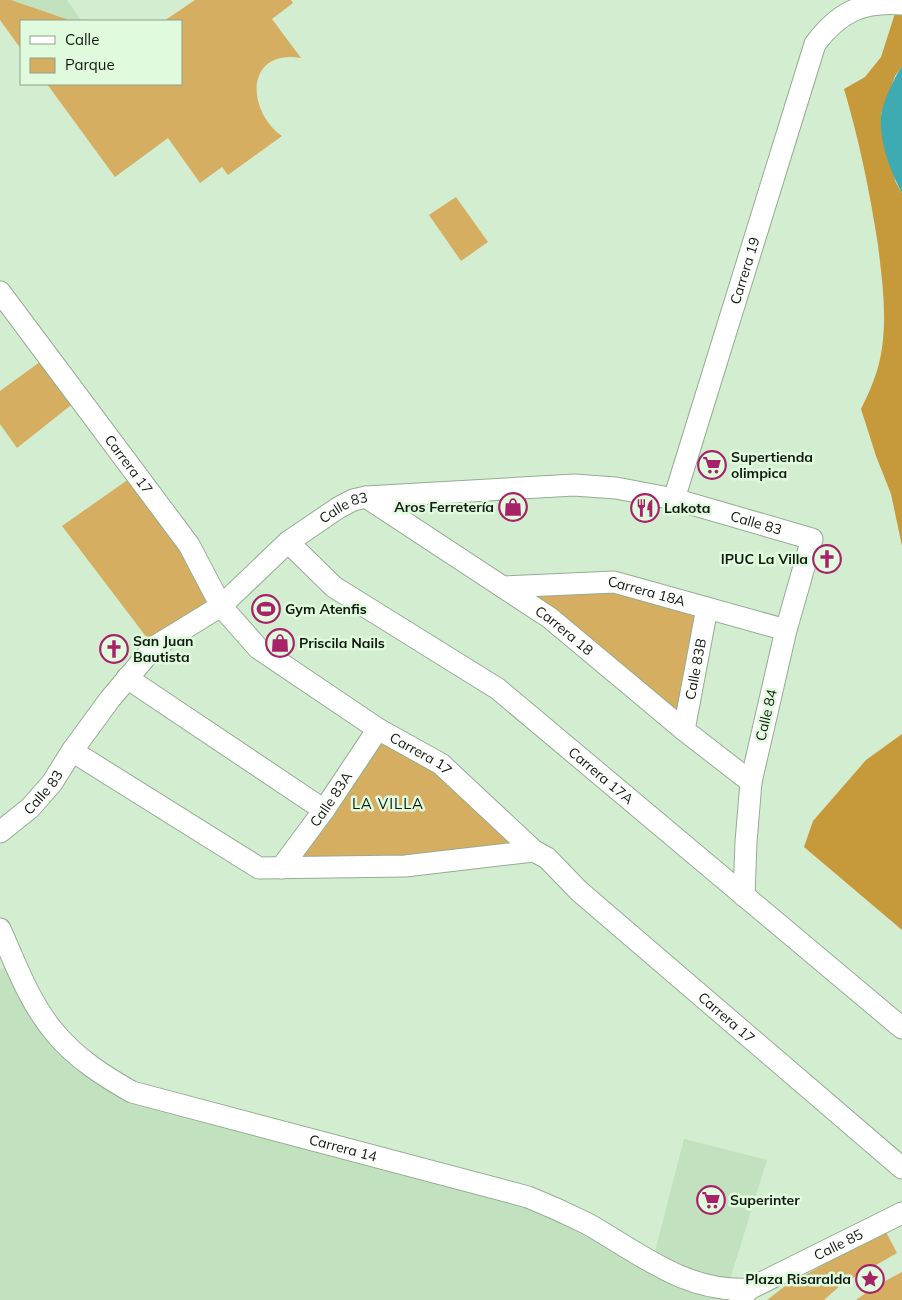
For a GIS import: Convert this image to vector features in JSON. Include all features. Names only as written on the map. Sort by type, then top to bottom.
[{"type":"street","name":"Carrera 19","points":[[674,499],[815,44],[834,21],[852,10],[873,4],[902,4]]},
{"type":"street","name":"Carrera 17","points":[[0,292],[188,545],[221,606],[258,648],[378,729],[441,764],[534,851],[547,858],[579,891],[902,1168]]},
{"type":"street","name":"Calle 83","points":[[0,832],[30,808],[52,783],[72,751],[110,699],[154,647],[221,606],[288,542],[353,500],[366,496],[574,484],[616,488],[674,499],[812,539]]},
{"type":"street","name":"Carrera 18","points":[[366,496],[550,618],[684,730],[751,782]]},
{"type":"street","name":"Calle 84","points":[[744,896],[751,782],[786,630],[812,539]]},
{"type":"street","name":"Carrera 17A","points":[[288,542],[334,587],[498,689],[902,1028]]},
{"type":"street","name":"Carrera 18A","points":[[503,587],[614,582],[786,630]]},
{"type":"street","name":"Calle 83B","points":[[684,730],[707,608]]},
{"type":"street","points":[[127,678],[324,810]]},
{"type":"street","name":"Calle 83A","points":[[281,868],[324,810],[378,729]]},
{"type":"street","points":[[72,751],[259,868],[406,866],[534,851]]},
{"type":"street","name":"Carrera 14","points":[[0,929],[29,993],[56,1035],[76,1055],[100,1074],[132,1092],[528,1197],[587,1224],[652,1263],[704,1286],[744,1295]]},
{"type":"street","name":"Calle 85","points":[[744,1295],[902,1213]]},
{"type":"shaded area","points":[[11,0],[67,0],[81,20],[69,20]]},
{"type":"shaded area","points":[[902,0],[902,66],[895,76],[881,114],[882,133],[887,153],[896,183],[902,193],[902,546],[891,494],[861,409],[874,379],[881,356],[884,322],[883,296],[878,245],[868,186],[855,127],[844,89],[865,77],[881,57],[898,4]]},
{"type":"shaded area","points":[[902,734],[902,930],[804,847],[813,821],[866,760]]},
{"type":"shaded area","points":[[16,964],[29,993],[100,1073],[528,1197],[652,1263],[684,1139],[767,1160],[727,1289],[740,1300],[0,1300],[0,969]]},
{"type":"green space","points":[[0,0],[11,0],[69,20],[20,20],[20,48],[0,20]]},
{"type":"green space","points":[[195,0],[291,0],[293,3],[272,19],[301,58],[283,58],[269,63],[261,72],[257,84],[257,98],[262,112],[270,125],[282,136],[228,175],[222,167],[200,183],[168,138],[115,177],[48,85],[182,85],[182,20],[165,20]]},
{"type":"green space","points":[[456,197],[488,242],[461,261],[429,215]]},
{"type":"green space","points":[[48,356],[80,398],[17,448],[0,424],[0,391]]},
{"type":"green space","points":[[136,474],[221,606],[154,647],[62,526]]},
{"type":"green space","points":[[564,583],[707,608],[684,730],[503,587]]},
{"type":"green space","points":[[378,729],[441,764],[534,851],[281,868]]},
{"type":"green space","points":[[885,1230],[897,1253],[841,1285],[824,1300],[767,1300],[784,1287]]},
{"type":"green space","points":[[902,1272],[902,1300],[856,1300],[874,1287]]},
{"type":"water","points":[[902,66],[902,193],[886,156],[881,116],[892,83]]},
{"type":"place","name":"Supertienda olimpica","points":[[712,465]]},
{"type":"place","name":"Aros Ferretería","points":[[513,507]]},
{"type":"place","name":"Lakota","points":[[645,508]]},
{"type":"place","name":"IPUC La Villa","points":[[827,559]]},
{"type":"place","name":"Gym Atenfis","points":[[266,609]]},
{"type":"place","name":"Priscila Nails","points":[[280,643]]},
{"type":"place","name":"San Juan Bautista","points":[[114,649]]},
{"type":"place","name":"Superinter","points":[[711,1200]]},
{"type":"place","name":"Plaza Risaralda","points":[[870,1279]]},
{"type":"district","name":"LA VILLA","points":[[388,804]]}]
